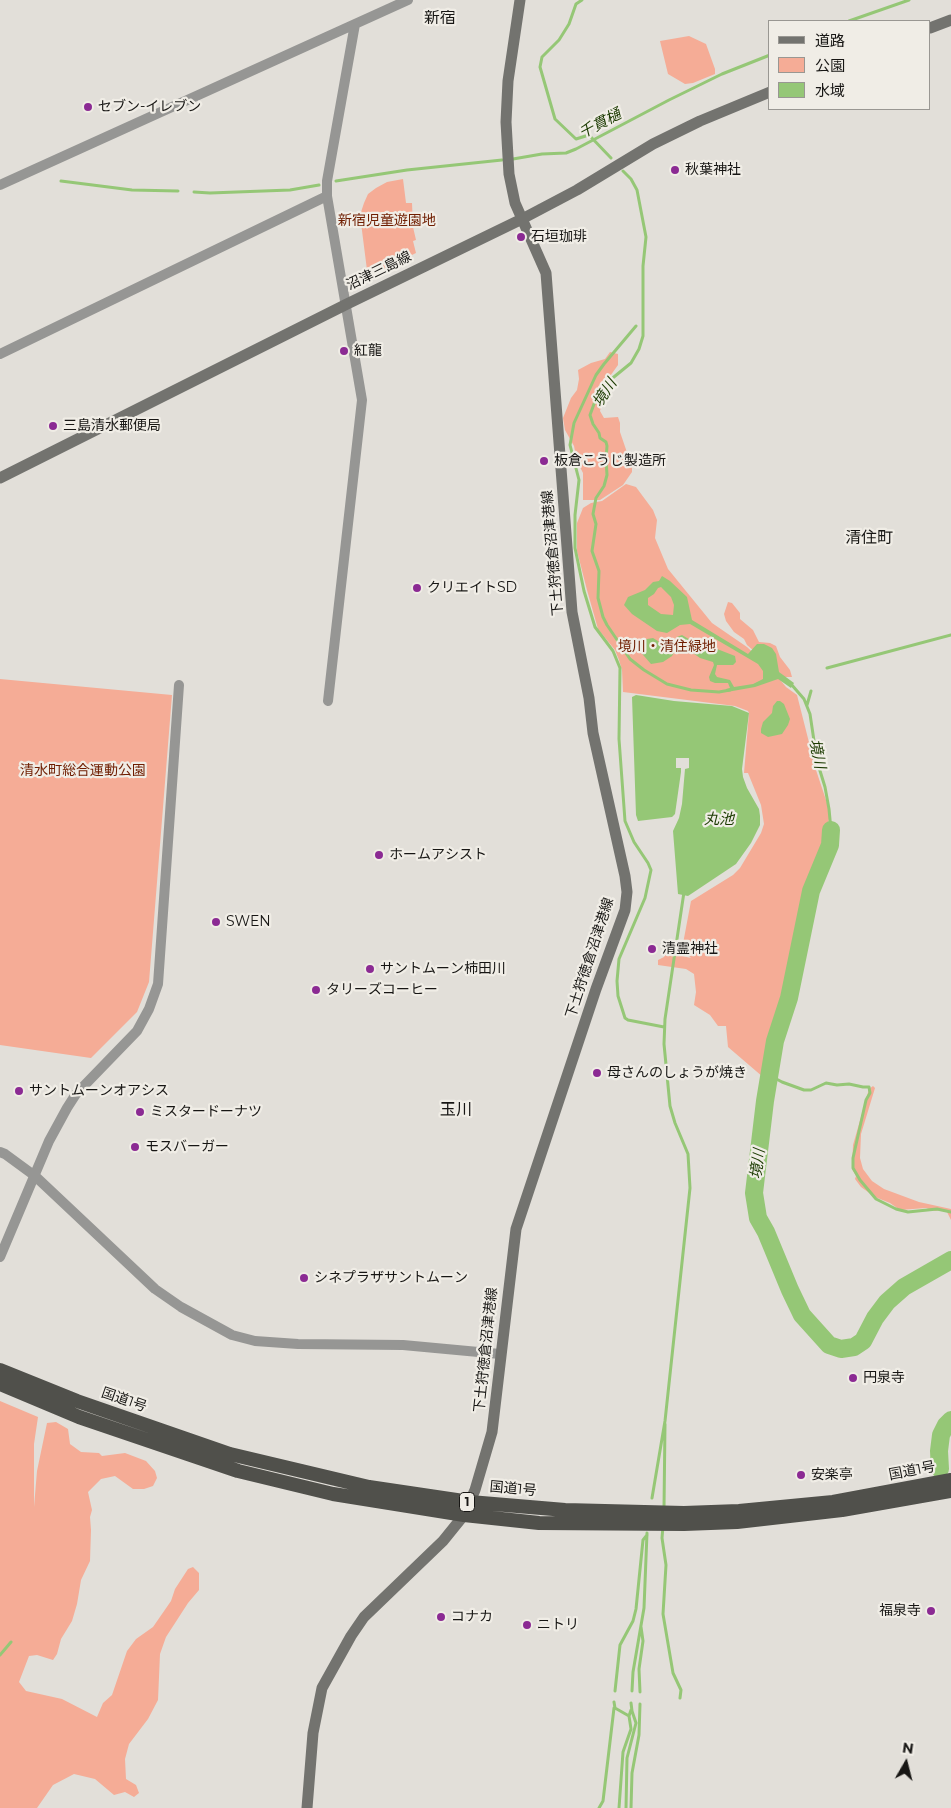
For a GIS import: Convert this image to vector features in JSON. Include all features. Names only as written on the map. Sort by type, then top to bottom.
[{"type":"highway","name":"国道1号","points":[[0,1370],[77,1402],[230,1454],[369,1487],[470,1502],[564,1510],[684,1513],[738,1511],[833,1502],[951,1480]]},
{"type":"highway","name":"国道1号","points":[[0,1384],[79,1417],[238,1471],[333,1494],[464,1515],[548,1523],[675,1524],[738,1522],[842,1510],[951,1491]]},
{"type":"main road","name":"下土狩徳倉沼津港線","points":[[306,1808],[313,1733],[322,1688],[351,1636],[364,1617],[443,1541],[464,1515],[485,1460],[492,1432],[513,1242],[519,1216],[624,910],[627,892],[597,752],[589,698],[572,612],[546,273],[516,203],[509,174],[506,122],[508,81],[520,0]]},
{"type":"main road","points":[[931,28],[951,20]]},
{"type":"main road","name":"沼津三島線","points":[[0,478],[347,304],[522,219],[577,190],[653,144],[700,121],[768,93]]},
{"type":"street","points":[[0,185],[408,0]]},
{"type":"street","points":[[328,702],[362,400],[327,196],[328,167],[355,24]]},
{"type":"street","points":[[0,354],[327,196]]},
{"type":"street","points":[[0,1257],[49,1141],[67,1108],[76,1094],[137,1031],[149,1009],[158,984],[179,685]]},
{"type":"street","points":[[0,1152],[35,1176],[155,1289],[180,1307],[232,1335],[240,1338],[298,1344],[403,1345],[500,1354]]},
{"type":"green space","points":[[689,36],[706,44],[715,74],[693,83],[685,84],[668,74],[660,41]]},
{"type":"green space","name":"新宿児童遊園地","points":[[403,179],[406,203],[412,203],[413,227],[416,240],[413,241],[416,253],[370,276],[367,270],[360,215],[364,203],[368,194],[376,188],[387,182]]},
{"type":"green space","points":[[610,352],[618,354],[618,365],[608,379],[600,411],[604,418],[618,417],[620,432],[632,472],[623,485],[600,500],[583,500],[583,473],[577,461],[574,446],[565,430],[563,418],[571,398],[577,390],[578,370],[591,363],[605,359]]},
{"type":"green space","name":"境川・清住緑地","points":[[626,484],[636,487],[653,510],[657,520],[655,538],[668,569],[712,623],[747,647],[773,671],[786,687],[797,695],[816,770],[830,812],[825,845],[814,873],[763,1077],[728,1047],[726,1026],[718,1026],[710,1015],[694,1005],[696,992],[694,974],[686,969],[658,965],[658,960],[664,957],[671,944],[677,945],[678,955],[691,958],[682,949],[691,901],[733,875],[740,868],[761,833],[764,824],[761,805],[748,773],[744,773],[748,711],[735,706],[623,692],[622,670],[619,660],[615,650],[598,629],[587,590],[577,551],[577,523],[583,508],[591,503],[602,501]]},
{"type":"green space","points":[[728,602],[732,603],[740,613],[740,619],[753,630],[759,642],[770,643],[776,646],[792,677],[784,677],[734,632],[726,621],[724,614]]},
{"type":"green space","name":"清水町総合運動公園","points":[[0,679],[172,695],[149,982],[137,1012],[91,1058],[0,1045]]},
{"type":"green space","points":[[873,1086],[875,1088],[861,1134],[860,1158],[863,1169],[872,1181],[884,1189],[919,1202],[951,1209],[951,1220],[947,1212],[940,1210],[935,1211],[926,1208],[900,1210],[890,1203],[875,1197],[861,1187],[855,1179],[856,1176],[852,1169],[853,1145],[869,1089]]},
{"type":"green space","points":[[0,1401],[38,1417],[34,1444],[34,1507],[37,1471],[47,1423],[56,1422],[68,1429],[70,1444],[81,1452],[99,1453],[102,1456],[125,1453],[146,1461],[155,1471],[157,1478],[153,1486],[144,1489],[133,1489],[115,1476],[101,1479],[88,1492],[92,1510],[90,1517],[90,1561],[81,1580],[72,1621],[61,1639],[57,1654],[53,1660],[37,1655],[29,1656],[19,1682],[26,1691],[62,1699],[97,1717],[103,1703],[112,1695],[127,1651],[136,1639],[153,1627],[171,1601],[175,1589],[188,1569],[193,1567],[199,1573],[199,1590],[188,1603],[166,1637],[160,1654],[158,1700],[148,1719],[129,1744],[125,1759],[126,1779],[136,1785],[139,1793],[134,1797],[125,1792],[114,1795],[95,1779],[74,1774],[53,1785],[37,1808],[0,1808]]},
{"type":"water","points":[[662,576],[687,597],[692,620],[748,654],[757,644],[764,644],[772,648],[776,654],[779,672],[794,683],[791,688],[778,679],[755,687],[727,692],[726,689],[730,688],[728,683],[710,681],[709,677],[714,665],[713,662],[700,658],[683,646],[678,646],[672,656],[663,662],[651,664],[637,648],[638,644],[653,638],[665,650],[669,650],[677,637],[682,635],[692,641],[704,641],[712,647],[735,656],[736,662],[733,665],[717,665],[715,674],[717,677],[730,680],[734,687],[753,684],[763,679],[763,671],[758,664],[690,624],[680,625],[667,633],[657,631],[632,614],[624,605],[628,597],[645,590],[653,582],[659,581]],"holes":[[[661,587],[671,597],[674,605],[673,615],[661,614],[648,605],[648,598],[658,588]]]},
{"type":"water","name":"丸池","points":[[636,695],[674,701],[732,706],[749,713],[742,769],[747,788],[759,809],[760,825],[751,843],[736,864],[688,896],[678,894],[673,831],[679,818],[685,769],[689,768],[689,758],[676,758],[676,768],[681,768],[681,772],[675,814],[672,817],[638,821],[636,815],[632,697]]},
{"type":"water","points":[[777,701],[784,704],[790,719],[782,734],[768,737],[761,733],[761,729],[763,722],[772,713],[773,706]]},
{"type":"waterway","name":"境川","points":[[582,0],[576,4],[569,24],[559,40],[542,57],[540,67],[555,119],[576,139],[589,135],[611,158]]},
{"type":"waterway","points":[[852,20],[909,0]]},
{"type":"waterway","name":"千貫樋","points":[[513,159],[542,154],[566,153],[576,149],[722,74],[768,56]]},
{"type":"waterway","points":[[336,181],[407,170],[502,160]]},
{"type":"waterway","name":"境川","points":[[623,171],[631,179],[637,190],[646,237],[643,266],[643,336],[639,349],[631,363],[609,381],[594,404],[590,415],[600,438],[606,442],[607,446],[607,475],[604,486],[596,498],[593,514],[596,524],[592,551],[599,571],[598,598],[607,625],[630,659],[644,670],[667,684],[691,690],[719,692],[730,690]]},
{"type":"waterway","points":[[61,181],[132,190],[178,191]]},
{"type":"waterway","points":[[194,192],[290,190],[319,185]]},
{"type":"waterway","points":[[636,326],[596,375],[574,423],[570,445],[579,480],[575,515],[575,548],[584,591],[595,627],[613,651],[620,668],[619,739],[625,821],[634,842],[651,870],[645,898],[619,959],[618,996],[625,1018],[664,1027]]},
{"type":"waterway","points":[[827,668],[951,635]]},
{"type":"waterway","name":"境川","points":[[791,684],[804,699],[810,714],[817,761],[829,809],[831,830]]},
{"type":"waterway","points":[[807,705],[811,691]]},
{"type":"waterway","name":"境川","points":[[831,830],[830,845],[811,891],[789,998],[775,1041],[765,1101],[754,1193],[758,1218],[766,1232],[802,1315],[829,1345],[841,1349],[854,1347],[863,1341],[875,1318],[887,1302],[904,1287],[951,1260]]},
{"type":"waterway","points":[[652,1498],[665,1421],[690,1188],[688,1154],[670,1106],[664,1044],[665,1019],[684,892]]},
{"type":"waterway","points":[[769,1075],[804,1090],[811,1090],[826,1083],[869,1087],[870,1093],[866,1100],[853,1158],[853,1168],[860,1180],[876,1199],[896,1209],[908,1212],[937,1209],[951,1212]]},
{"type":"waterway","name":"境川","points":[[940,1469],[939,1451],[941,1435],[951,1420]]},
{"type":"waterway","points":[[664,1508],[665,1424]]},
{"type":"waterway","points":[[663,1526],[662,1538],[666,1565],[663,1614],[673,1673],[681,1690],[680,1698]]},
{"type":"waterway","points":[[632,1691],[633,1672],[644,1608],[647,1533]]},
{"type":"waterway","points":[[615,1691],[620,1645],[633,1621],[636,1609],[643,1540],[647,1535]]},
{"type":"waterway","points":[[640,1692],[639,1669],[643,1641],[641,1627]]},
{"type":"waterway","points":[[0,1655],[11,1642]]},
{"type":"waterway","points":[[614,1702],[615,1708],[629,1716]]},
{"type":"waterway","points":[[626,1808],[627,1758],[636,1723],[631,1703]]},
{"type":"waterway","points":[[631,1808],[632,1773],[639,1735],[640,1704]]},
{"type":"waterway","points":[[599,1808],[603,1801],[614,1708]]},
{"type":"waterway","points":[[619,1808],[623,1752],[631,1729],[629,1716],[631,1710]]},
{"type":"place","name":"セブン-イレブン","points":[[88,107]]},
{"type":"place","name":"秋葉神社","points":[[675,170]]},
{"type":"place","name":"石垣珈琲","points":[[521,237]]},
{"type":"place","name":"紅龍","points":[[344,351]]},
{"type":"place","name":"三島清水郵便局","points":[[53,426]]},
{"type":"place","name":"板倉こうじ製造所","points":[[544,461]]},
{"type":"place","name":"クリエイトSD","points":[[417,588]]},
{"type":"place","name":"ホームアシスト","points":[[379,855]]},
{"type":"place","name":"SWEN","points":[[216,922]]},
{"type":"place","name":"清霊神社","points":[[652,949]]},
{"type":"place","name":"サントムーン柿田川","points":[[370,969]]},
{"type":"place","name":"タリーズコーヒー","points":[[316,990]]},
{"type":"place","name":"母さんのしょうが焼き","points":[[597,1073]]},
{"type":"place","name":"サントムーンオアシス","points":[[19,1091]]},
{"type":"place","name":"ミスタードーナツ","points":[[140,1112]]},
{"type":"place","name":"モスバーガー","points":[[135,1147]]},
{"type":"place","name":"シネプラザサントムーン","points":[[304,1278]]},
{"type":"place","name":"円泉寺","points":[[853,1378]]},
{"type":"place","name":"安楽亭","points":[[801,1475]]},
{"type":"place","name":"福泉寺","points":[[931,1611]]},
{"type":"place","name":"コナカ","points":[[441,1617]]},
{"type":"place","name":"ニトリ","points":[[527,1625]]},
{"type":"district","name":"新宿","points":[[440,18]]},
{"type":"district","name":"清住町","points":[[869,538]]},
{"type":"district","name":"玉川","points":[[456,1110]]}]
